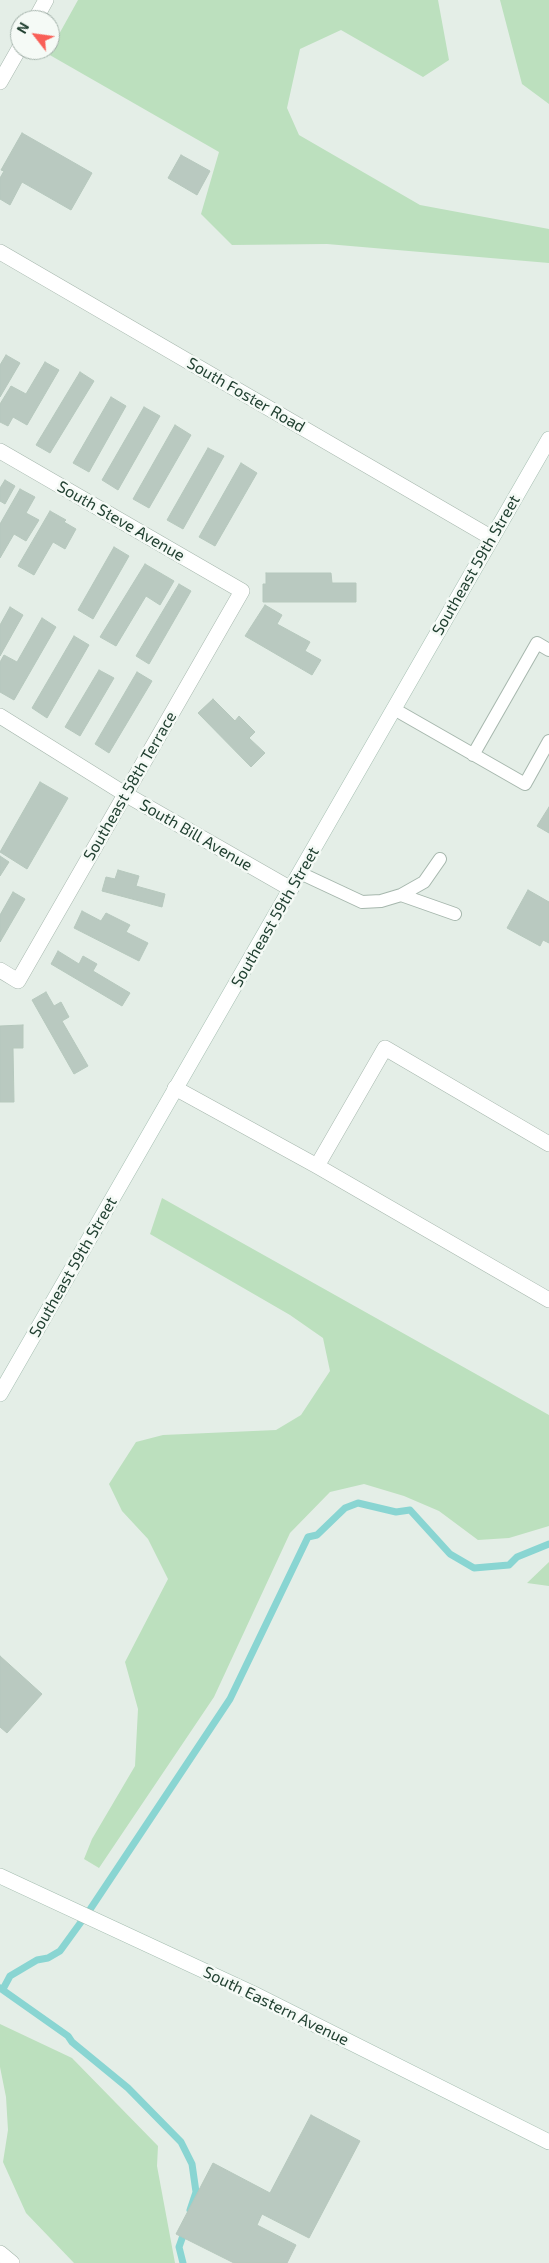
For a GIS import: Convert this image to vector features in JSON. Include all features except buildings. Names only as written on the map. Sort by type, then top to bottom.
[{"type":"street","points":[[0,82],[13,60]]},
{"type":"street","name":"South Foster Road","points":[[0,252],[492,538]]},
{"type":"street","name":"Southeast 59th Street","points":[[0,1394],[549,438]]},
{"type":"street","name":"South Steve Avenue","points":[[0,451],[242,591]]},
{"type":"street","name":"Southeast 58th Terrace","points":[[0,970],[18,981],[242,591]]},
{"type":"street","name":"South Bill Avenue","points":[[0,716],[125,794],[291,889]]},
{"type":"street","points":[[316,1166],[385,1048],[549,1144]]},
{"type":"street","points":[[175,1088],[316,1166],[549,1300]]},
{"type":"street","name":"South Eastern Avenue","points":[[0,1876],[252,1993],[549,2142]]},
{"type":"street","points":[[0,2253],[12,2263]]},
{"type":"lane","points":[[473,755],[537,643],[549,650]]},
{"type":"lane","points":[[394,709],[525,784],[549,741]]},
{"type":"lane","points":[[300,873],[362,902],[381,901],[401,895],[424,882],[440,859]]},
{"type":"lane","points":[[401,895],[455,914]]},
{"type":"green space","points":[[78,0],[438,0],[449,60],[423,77],[341,30],[300,49],[287,108],[299,135],[420,205],[549,229],[549,263],[327,244],[232,245],[201,214],[219,152],[58,60],[60,60],[60,32]]},
{"type":"green space","points":[[500,0],[549,0],[549,104],[522,84]]},
{"type":"green space","points":[[162,1198],[549,1415],[549,1526],[509,1538],[478,1540],[439,1511],[404,1496],[364,1484],[330,1492],[290,1533],[214,1697],[99,1868],[84,1859],[92,1839],[135,1766],[138,1709],[125,1662],[168,1579],[148,1539],[122,1511],[109,1484],[136,1442],[163,1435],[276,1430],[301,1415],[330,1371],[323,1338],[290,1315],[150,1234]]},
{"type":"green space","points":[[549,1562],[549,1586],[527,1583]]},
{"type":"green space","points":[[0,2024],[72,2058],[158,2146],[157,2166],[175,2263],[74,2263],[26,2213],[3,2162],[8,2130],[6,2097],[0,2067]]},
{"type":"waterway","points":[[3,1989],[10,1976],[37,1960],[48,1958],[60,1951],[89,1911],[230,1699],[308,1537],[317,1535],[345,1508],[358,1503],[396,1512],[410,1510],[450,1554],[474,1568],[509,1565],[517,1557],[549,1544]]},
{"type":"waterway","points":[[0,1988],[68,2036],[72,2042],[128,2088],[181,2142],[192,2164],[196,2192],[190,2210]]},
{"type":"waterway","points":[[183,2263],[179,2247],[185,2230]]}]
